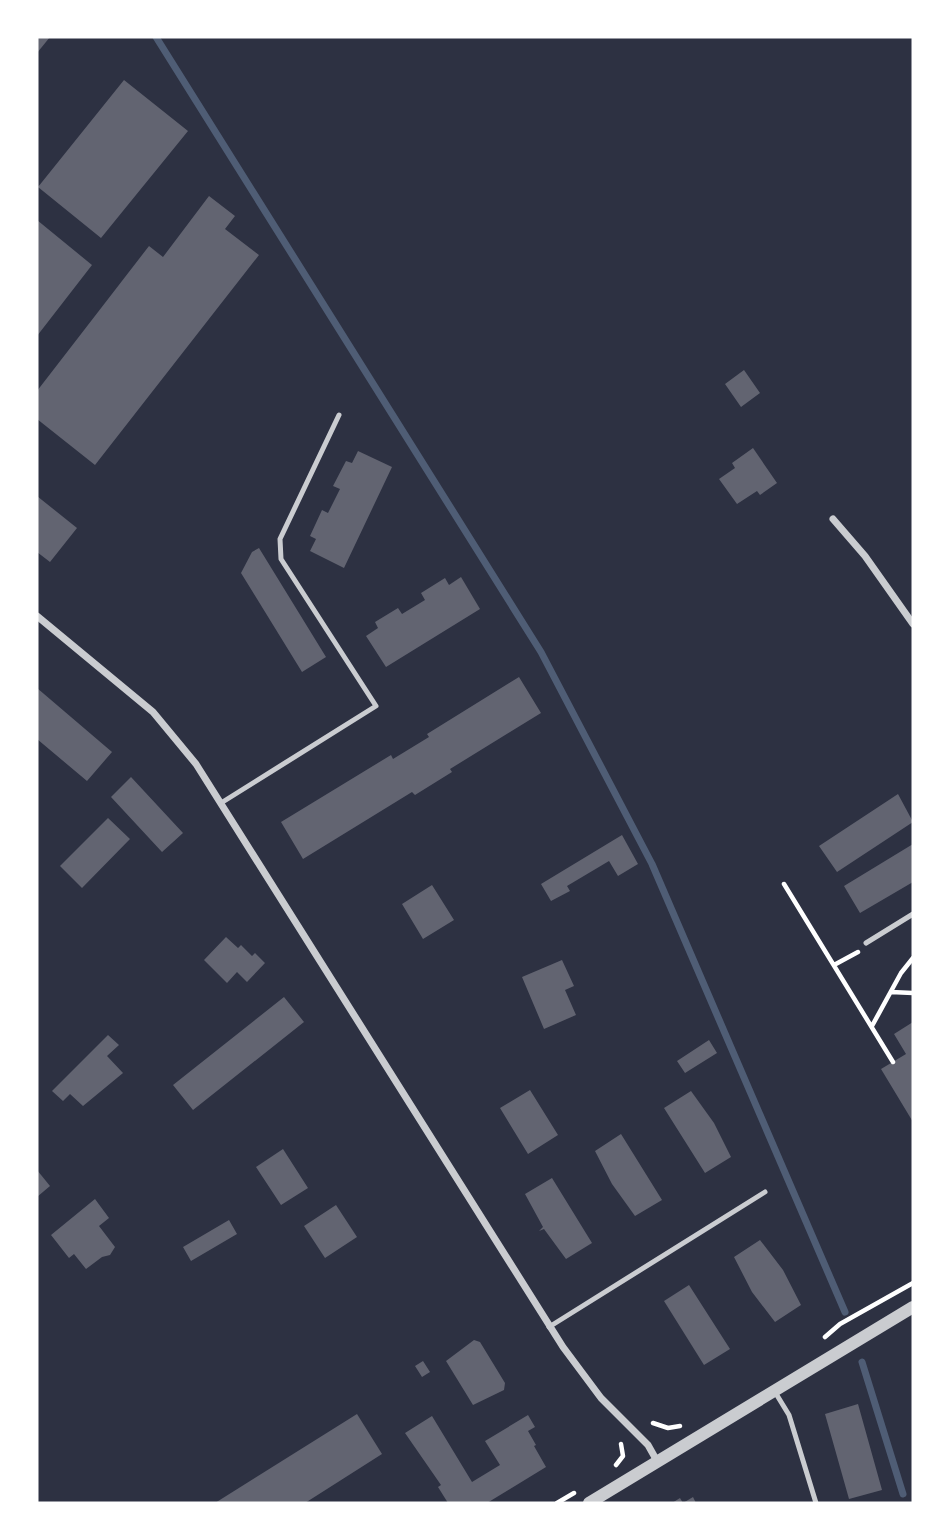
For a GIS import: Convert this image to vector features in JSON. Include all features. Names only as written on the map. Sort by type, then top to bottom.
[{"type":"street","points":[[833,519],[865,555],[913,624]]},
{"type":"street","points":[[37,616],[153,712],[182,746],[580,1372],[648,1445],[657,1461]]},
{"type":"street","points":[[589,1503],[913,1307]]},
{"type":"lane","points":[[220,803],[376,706],[281,559],[280,539],[339,415]]},
{"type":"lane","points":[[866,943],[913,914]]},
{"type":"lane","points":[[550,1326],[765,1192]]},
{"type":"lane","points":[[775,1391],[789,1415],[816,1503]]},
{"type":"path","points":[[784,884],[893,1062]]},
{"type":"path","points":[[834,965],[863,948],[866,943]]},
{"type":"path","points":[[872,1027],[890,992],[913,958]]},
{"type":"path","points":[[890,992],[913,993]]},
{"type":"path","points":[[839,1324],[913,1283]]},
{"type":"building","points":[[37,37],[50,37],[37,53]]},
{"type":"building","points":[[124,80],[188,131],[101,238],[38,187]]},
{"type":"building","points":[[209,196],[235,216],[225,229],[259,255],[95,465],[37,419],[37,391],[149,246],[163,257]]},
{"type":"building","points":[[37,220],[92,265],[37,336]]},
{"type":"building","points":[[744,370],[760,393],[741,407],[725,384]]},
{"type":"building","points":[[753,448],[777,483],[760,495],[757,491],[737,504],[719,479],[735,468],[732,463]]},
{"type":"building","points":[[358,451],[392,467],[344,568],[310,551],[316,539],[310,536],[322,510],[328,513],[340,489],[333,486],[346,461],[352,463]]},
{"type":"building","points":[[37,496],[77,528],[50,562],[37,552]]},
{"type":"building","points":[[259,548],[326,657],[302,672],[241,573],[252,552]]},
{"type":"building","points":[[461,577],[480,609],[386,667],[366,636],[378,628],[375,622],[398,608],[402,614],[425,600],[421,593],[445,578],[449,585]]},
{"type":"building","points":[[519,677],[541,713],[450,769],[452,772],[415,795],[412,792],[303,859],[281,822],[391,755],[393,759],[429,737],[427,734]]},
{"type":"building","points":[[37,688],[112,752],[87,781],[37,739]]},
{"type":"building","points":[[131,777],[183,833],[162,852],[111,797]]},
{"type":"building","points":[[898,794],[913,822],[837,872],[819,846]]},
{"type":"building","points":[[108,818],[130,839],[82,888],[60,866]]},
{"type":"building","points":[[622,835],[638,864],[618,876],[609,861],[567,886],[570,891],[551,901],[541,884]]},
{"type":"building","points":[[913,844],[913,882],[860,913],[844,886]]},
{"type":"building","points":[[432,885],[454,920],[423,939],[402,904]]},
{"type":"building","points":[[226,937],[238,948],[241,945],[252,956],[255,953],[265,963],[247,982],[237,972],[227,983],[204,960]]},
{"type":"building","points":[[562,960],[574,986],[565,990],[576,1015],[544,1029],[522,977]]},
{"type":"building","points":[[284,997],[304,1022],[193,1110],[173,1085]]},
{"type":"building","points":[[913,1022],[913,1122],[881,1069],[906,1054],[894,1034]]},
{"type":"building","points":[[108,1035],[119,1045],[107,1056],[123,1073],[83,1106],[70,1094],[63,1101],[52,1091]]},
{"type":"building","points":[[709,1040],[717,1053],[685,1073],[677,1061]]},
{"type":"building","points":[[530,1090],[558,1135],[528,1154],[500,1108]]},
{"type":"building","points":[[691,1091],[714,1123],[731,1157],[705,1173],[664,1108]]},
{"type":"building","points":[[621,1134],[662,1200],[635,1216],[612,1184],[595,1151]]},
{"type":"building","points":[[283,1149],[308,1188],[281,1205],[256,1167]]},
{"type":"building","points":[[37,1170],[50,1186],[37,1197]]},
{"type":"building","points":[[552,1178],[592,1243],[566,1259],[544,1229],[539,1231],[543,1227],[525,1194]]},
{"type":"building","points":[[95,1199],[109,1218],[99,1226],[115,1247],[110,1255],[102,1257],[86,1269],[74,1254],[69,1258],[51,1235]]},
{"type":"building","points":[[336,1205],[357,1237],[325,1258],[304,1226]]},
{"type":"building","points":[[229,1220],[237,1234],[191,1261],[183,1247]]},
{"type":"building","points":[[760,1240],[783,1270],[801,1305],[775,1322],[752,1292],[734,1257]]},
{"type":"building","points":[[689,1285],[730,1349],[704,1365],[664,1301]]},
{"type":"building","points":[[474,1340],[480,1342],[505,1383],[504,1390],[473,1405],[446,1361]]},
{"type":"building","points":[[423,1361],[430,1372],[422,1377],[415,1366]]},
{"type":"building","points":[[858,1404],[882,1490],[849,1499],[825,1414]]},
{"type":"building","points":[[357,1414],[382,1454],[305,1503],[215,1503]]},
{"type":"building","points":[[528,1415],[535,1427],[528,1431],[546,1467],[487,1503],[448,1503],[438,1487],[441,1485],[405,1433],[432,1416],[472,1482],[500,1465],[485,1441]]},
{"type":"building","points":[[693,1497],[696,1503],[683,1503]]},
{"type":"waterway","points":[[156,37],[541,652],[652,864],[845,1312]]},
{"type":"waterway","points":[[862,1362],[903,1494]]}]
